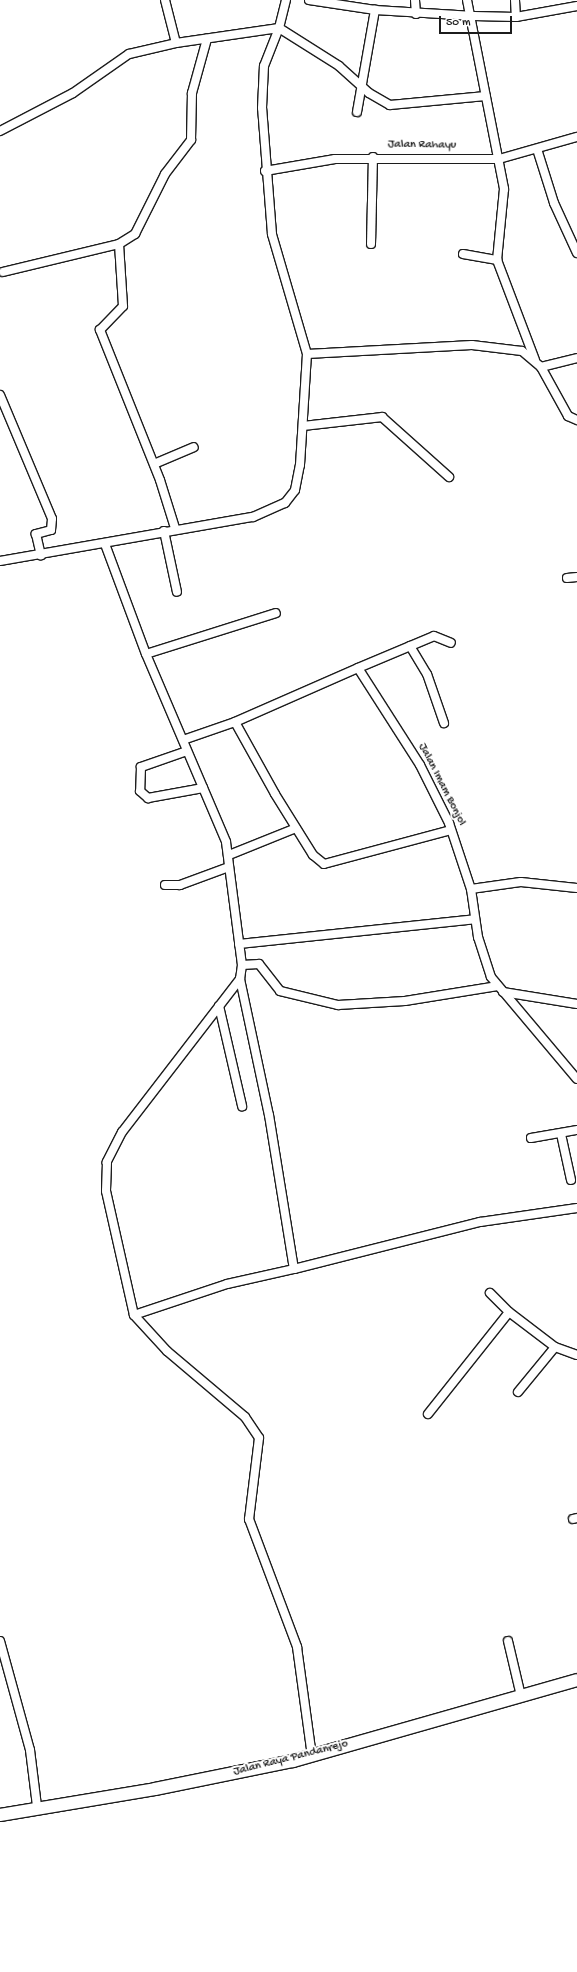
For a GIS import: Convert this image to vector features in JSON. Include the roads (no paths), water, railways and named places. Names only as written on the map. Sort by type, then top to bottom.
[{"type":"main road","name":"Jalan Raya Pandanrejo","points":[[0,1815],[37,1806],[155,1789],[287,1762],[577,1680]]},
{"type":"street","points":[[165,0],[176,43]]},
{"type":"street","points":[[0,561],[39,548],[105,544],[164,531],[174,525],[253,517],[285,503],[298,481],[307,354],[272,234],[265,171],[264,66],[279,28],[286,0]]},
{"type":"street","points":[[309,0],[375,10],[416,14],[469,16],[516,17],[577,6]]},
{"type":"street","points":[[415,0],[416,14]]},
{"type":"street","points":[[467,0],[504,189],[497,260],[535,360]]},
{"type":"street","points":[[515,0],[516,17]]},
{"type":"street","points":[[357,112],[359,85],[375,10]]},
{"type":"street","points":[[0,131],[73,93],[124,57],[176,43],[279,28],[339,66],[359,85],[395,106],[486,96]]},
{"type":"street","points":[[3,272],[119,244],[135,234],[165,174],[191,140],[192,93],[207,39]]},
{"type":"street","name":"Jalan Rahayu","points":[[265,171],[335,159],[373,157],[499,159],[537,150],[577,137]]},
{"type":"street","points":[[537,150],[554,203],[577,253]]},
{"type":"street","points":[[372,244],[373,157]]},
{"type":"street","points":[[119,244],[122,309],[101,328],[100,333],[154,464],[174,525]]},
{"type":"street","points":[[463,254],[497,260]]},
{"type":"street","points":[[307,354],[472,345],[522,351],[535,360],[541,367],[568,416],[577,420]]},
{"type":"street","points":[[541,367],[577,358]]},
{"type":"street","points":[[0,395],[52,519],[52,528],[37,533],[39,548]]},
{"type":"street","points":[[303,426],[382,417],[449,477]]},
{"type":"street","points":[[154,464],[194,447]]},
{"type":"street","points":[[164,531],[177,592]]},
{"type":"street","points":[[105,544],[146,654],[203,788],[229,855],[229,867],[242,965],[240,979],[268,1107],[294,1269]]},
{"type":"street","points":[[566,578],[577,577]]},
{"type":"street","points":[[146,654],[276,613]]},
{"type":"street","points":[[183,740],[235,722],[434,636],[451,643]]},
{"type":"street","points":[[410,646],[427,674],[444,723]]},
{"type":"street","name":"Jalan Imam Bonjol","points":[[358,668],[420,765],[452,830],[471,889],[475,919],[486,968],[500,989],[577,1079]]},
{"type":"street","points":[[235,722],[252,757],[312,855],[324,864],[452,830]]},
{"type":"street","points":[[187,751],[141,767],[140,791],[148,798],[203,788]]},
{"type":"street","points":[[229,855],[296,828]]},
{"type":"street","points":[[165,885],[180,885],[229,867]]},
{"type":"street","points":[[471,889],[522,882],[577,888]]},
{"type":"street","points":[[239,944],[475,919]]},
{"type":"street","points":[[242,965],[259,964],[280,991],[338,1005],[405,1001],[500,989],[577,1004]]},
{"type":"street","points":[[240,979],[135,1111],[107,1162],[106,1191],[134,1316],[256,1430],[260,1454],[249,1519],[296,1647],[312,1756]]},
{"type":"street","points":[[219,1006],[242,1106]]},
{"type":"street","points":[[531,1138],[577,1130]]},
{"type":"street","points":[[560,1134],[571,1180]]},
{"type":"street","points":[[134,1316],[227,1284],[294,1269],[480,1222],[577,1208]]},
{"type":"street","points":[[490,1293],[509,1312],[555,1347],[577,1355]]},
{"type":"street","points":[[428,1414],[509,1312]]},
{"type":"street","points":[[518,1392],[555,1347]]},
{"type":"street","points":[[0,1641],[30,1750],[37,1806]]},
{"type":"street","points":[[508,1641],[521,1696]]}]
